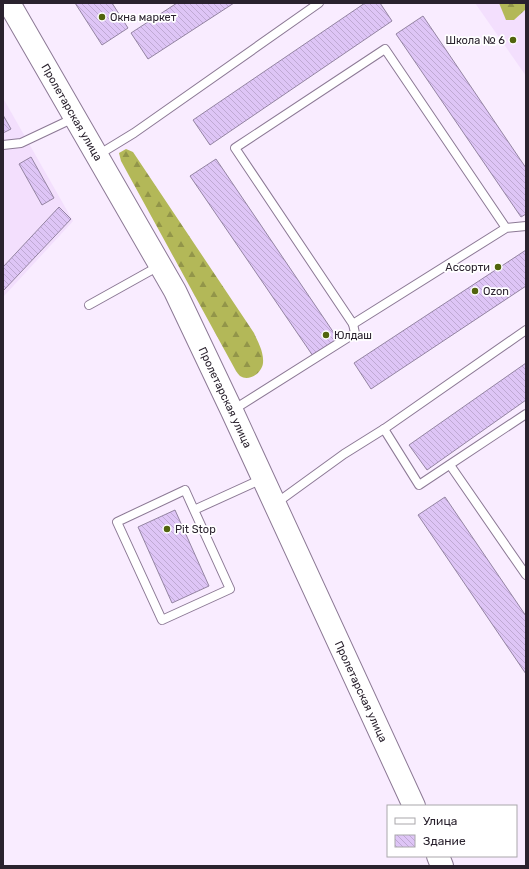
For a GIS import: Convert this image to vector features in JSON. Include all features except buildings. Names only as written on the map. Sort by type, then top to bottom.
[{"type":"street","name":"Пролетарская улица","points":[[9,3],[175,291],[414,805]]},
{"type":"lane","points":[[97,156],[134,133],[319,3]]},
{"type":"lane","points":[[232,411],[355,333],[353,324],[235,148],[385,49],[506,228]]},
{"type":"lane","points":[[3,145],[21,143],[75,118]]},
{"type":"lane","points":[[353,324],[506,228],[526,226]]},
{"type":"lane","points":[[89,305],[160,266]]},
{"type":"lane","points":[[274,504],[344,454],[384,429],[526,330]]},
{"type":"lane","points":[[384,429],[420,485],[526,414]]},
{"type":"lane","points":[[450,465],[526,575]]},
{"type":"lane","points":[[194,510],[262,478]]},
{"type":"lane","points":[[185,490],[194,510],[230,589],[162,620],[117,522],[185,490]]},
{"type":"shaded area","name":"Школа № 6","points":[[475,3],[526,3],[526,76]]},
{"type":"shaded area","points":[[3,98],[73,221],[3,297]]},
{"type":"green space","points":[[499,3],[526,3],[526,9],[514,20],[506,20]]},
{"type":"green space","points":[[126,149],[133,152],[254,333],[263,355],[263,363],[258,373],[254,376],[244,378],[236,371],[121,161],[119,153]]},
{"type":"place","name":"Окна маркет","points":[[102,17]]},
{"type":"place","name":"Школа № 6","points":[[513,40]]},
{"type":"place","name":"Ассорти","points":[[498,267]]},
{"type":"place","name":"Ozon","points":[[475,291]]},
{"type":"place","name":"Юлдаш","points":[[326,335]]},
{"type":"place","name":"Pit Stop","points":[[167,529]]}]
